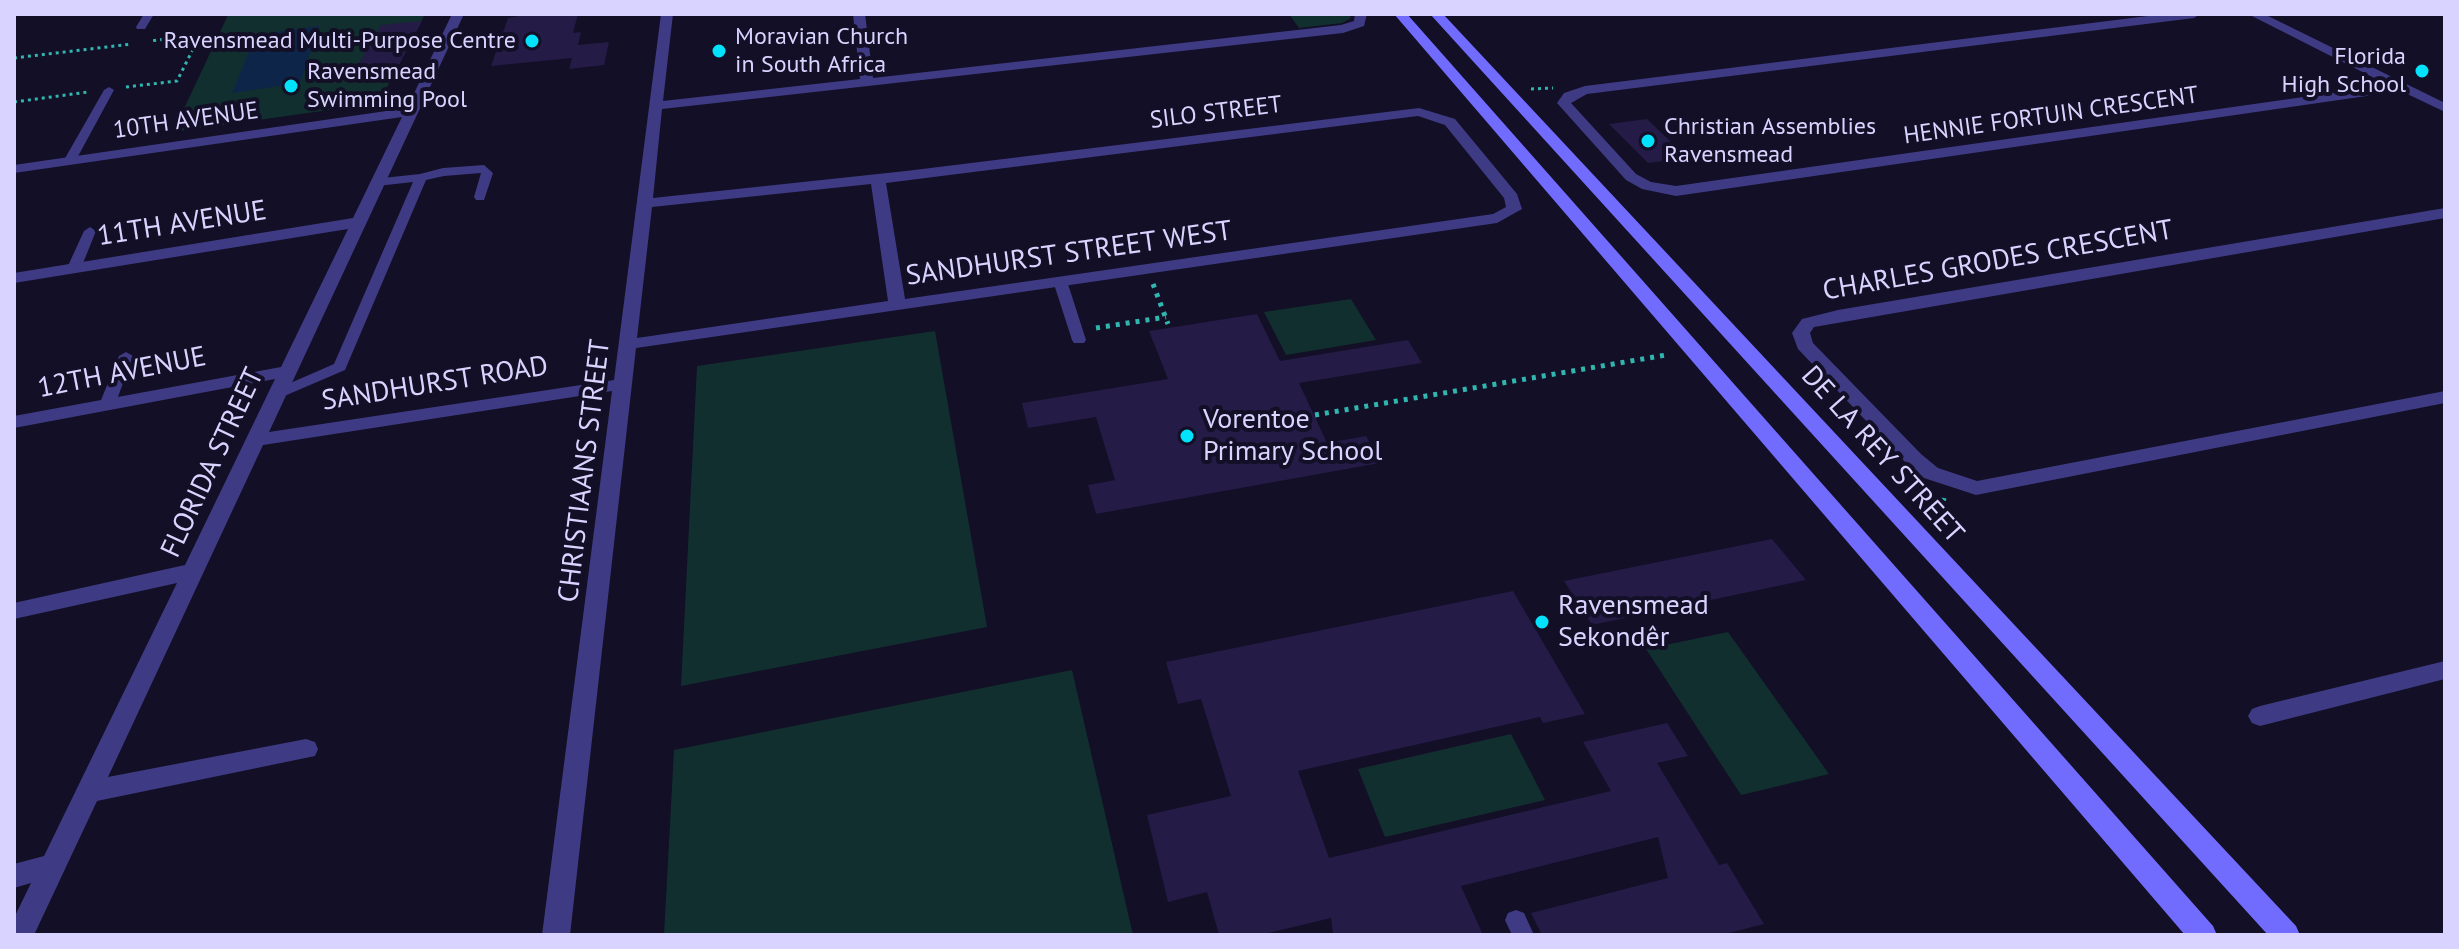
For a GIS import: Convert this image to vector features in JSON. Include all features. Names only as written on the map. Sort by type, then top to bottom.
[{"type":"main road","points":[[1400,14],[2203,935]]},
{"type":"main road","name":"DE LA REY STREET","points":[[1436,14],[2286,935]]},
{"type":"street","name":"FLORIDA STREET","points":[[20,935],[458,14]]},
{"type":"street","name":"CHRISTIAANS STREET","points":[[556,935],[667,14]]},
{"type":"street","points":[[859,14],[867,82]]},
{"type":"street","name":"HENNIE FORTUIN CRESCENT","points":[[2194,14],[1585,90],[1569,96],[1564,103],[1631,177],[1647,186],[1676,191],[2403,87]]},
{"type":"street","points":[[2254,14],[2445,108]]},
{"type":"street","points":[[656,106],[1343,29],[1361,18]]},
{"type":"street","name":"10TH AVENUE","points":[[14,169],[412,111]]},
{"type":"street","name":"SILO STREET","points":[[645,203],[1419,112],[1450,122],[1512,197],[1514,209]]},
{"type":"street","points":[[878,178],[897,305]]},
{"type":"street","name":"SANDHURST STREET WEST","points":[[629,344],[1497,218],[1514,209]]},
{"type":"street","name":"CHARLES GRODES CRESCENT","points":[[2445,213],[1838,315],[1811,322],[1801,333],[1804,345],[1914,459],[1941,478],[1976,488],[2445,397]]},
{"type":"street","name":"11TH AVENUE","points":[[14,278],[359,222]]},
{"type":"street","name":"12TH AVENUE","points":[[14,422],[288,371]]},
{"type":"street","name":"SANDHURST ROAD","points":[[255,440],[623,384]]},
{"type":"street","points":[[14,611],[193,571]]},
{"type":"street","points":[[2260,716],[2445,670]]},
{"type":"street","points":[[87,792],[306,749]]},
{"type":"street","points":[[14,876],[52,866]]},
{"type":"lane","points":[[141,27],[149,14]]},
{"type":"lane","points":[[70,160],[109,90]]},
{"type":"lane","points":[[377,182],[484,169],[487,173],[480,197]]},
{"type":"lane","points":[[277,394],[340,367],[421,178]]},
{"type":"lane","points":[[74,268],[90,231]]},
{"type":"lane","points":[[1060,281],[1078,335]]},
{"type":"lane","points":[[107,405],[126,356]]},
{"type":"path","points":[[132,44],[141,27]]},
{"type":"path","points":[[14,58],[200,35],[177,81],[14,102]]},
{"type":"path","points":[[1149,276],[1168,324]]},
{"type":"path","points":[[1078,335],[1166,317]]},
{"type":"path","points":[[1315,415],[1666,355]]},
{"type":"path","points":[[1939,520],[1945,491]]},
{"type":"green space","name":"Ravensmead Swimming Pool","points":[[425,14],[379,103],[173,132],[228,15]]},
{"type":"green space","points":[[1289,14],[1349,14],[1351,18],[1342,23],[1299,28]]},
{"type":"green space","points":[[1351,299],[1376,340],[1286,355],[1264,312]]},
{"type":"green space","points":[[935,331],[987,627],[681,686],[697,366]]},
{"type":"green space","points":[[1728,632],[1829,774],[1741,795],[1646,649]]},
{"type":"green space","points":[[1072,670],[1133,935],[664,935],[674,750]]},
{"type":"green space","points":[[1511,734],[1545,800],[1385,837],[1358,769]]},
{"type":"water","points":[[319,26],[300,83],[232,93],[256,35]]},
{"type":"building","name":"Ravensmead Multi-Purpose Centre","points":[[529,14],[578,14],[573,33],[581,32],[578,45],[609,42],[604,65],[569,69],[572,58],[491,66],[508,18]]},
{"type":"building","points":[[422,21],[397,69],[353,74],[381,25]]},
{"type":"building","name":"Christian Assemblies Ravensmead","points":[[1647,119],[1688,158],[1648,163],[1609,124]]},
{"type":"building","points":[[1257,314],[1280,361],[1408,340],[1422,363],[1299,383],[1327,443],[1366,436],[1380,463],[1096,514],[1088,485],[1115,480],[1096,417],[1028,428],[1022,403],[1168,379],[1149,331]]},
{"type":"building","points":[[1772,539],[1806,580],[1592,625],[1564,581]]},
{"type":"building","points":[[1513,591],[1585,714],[1543,723],[1540,717],[1298,771],[1329,858],[1611,791],[1583,742],[1667,723],[1688,756],[1657,763],[1719,865],[1727,863],[1764,924],[1721,935],[1542,935],[1531,913],[1668,878],[1658,837],[1461,886],[1483,935],[1333,935],[1331,918],[1260,935],[1219,935],[1207,892],[1168,902],[1147,815],[1231,796],[1201,699],[1178,704],[1166,662]]},
{"type":"place","name":"Ravensmead Multi-Purpose Centre","points":[[532,41]]},
{"type":"place","name":"Moravian Church in South Africa","points":[[719,51]]},
{"type":"place","name":"Florida High School","points":[[2422,71]]},
{"type":"place","name":"Ravensmead Swimming Pool","points":[[291,86]]},
{"type":"place","name":"Christian Assemblies Ravensmead","points":[[1648,141]]},
{"type":"place","name":"Vorentoe Primary School","points":[[1187,436]]},
{"type":"place","name":"Ravensmead Sekondêr","points":[[1542,622]]}]
